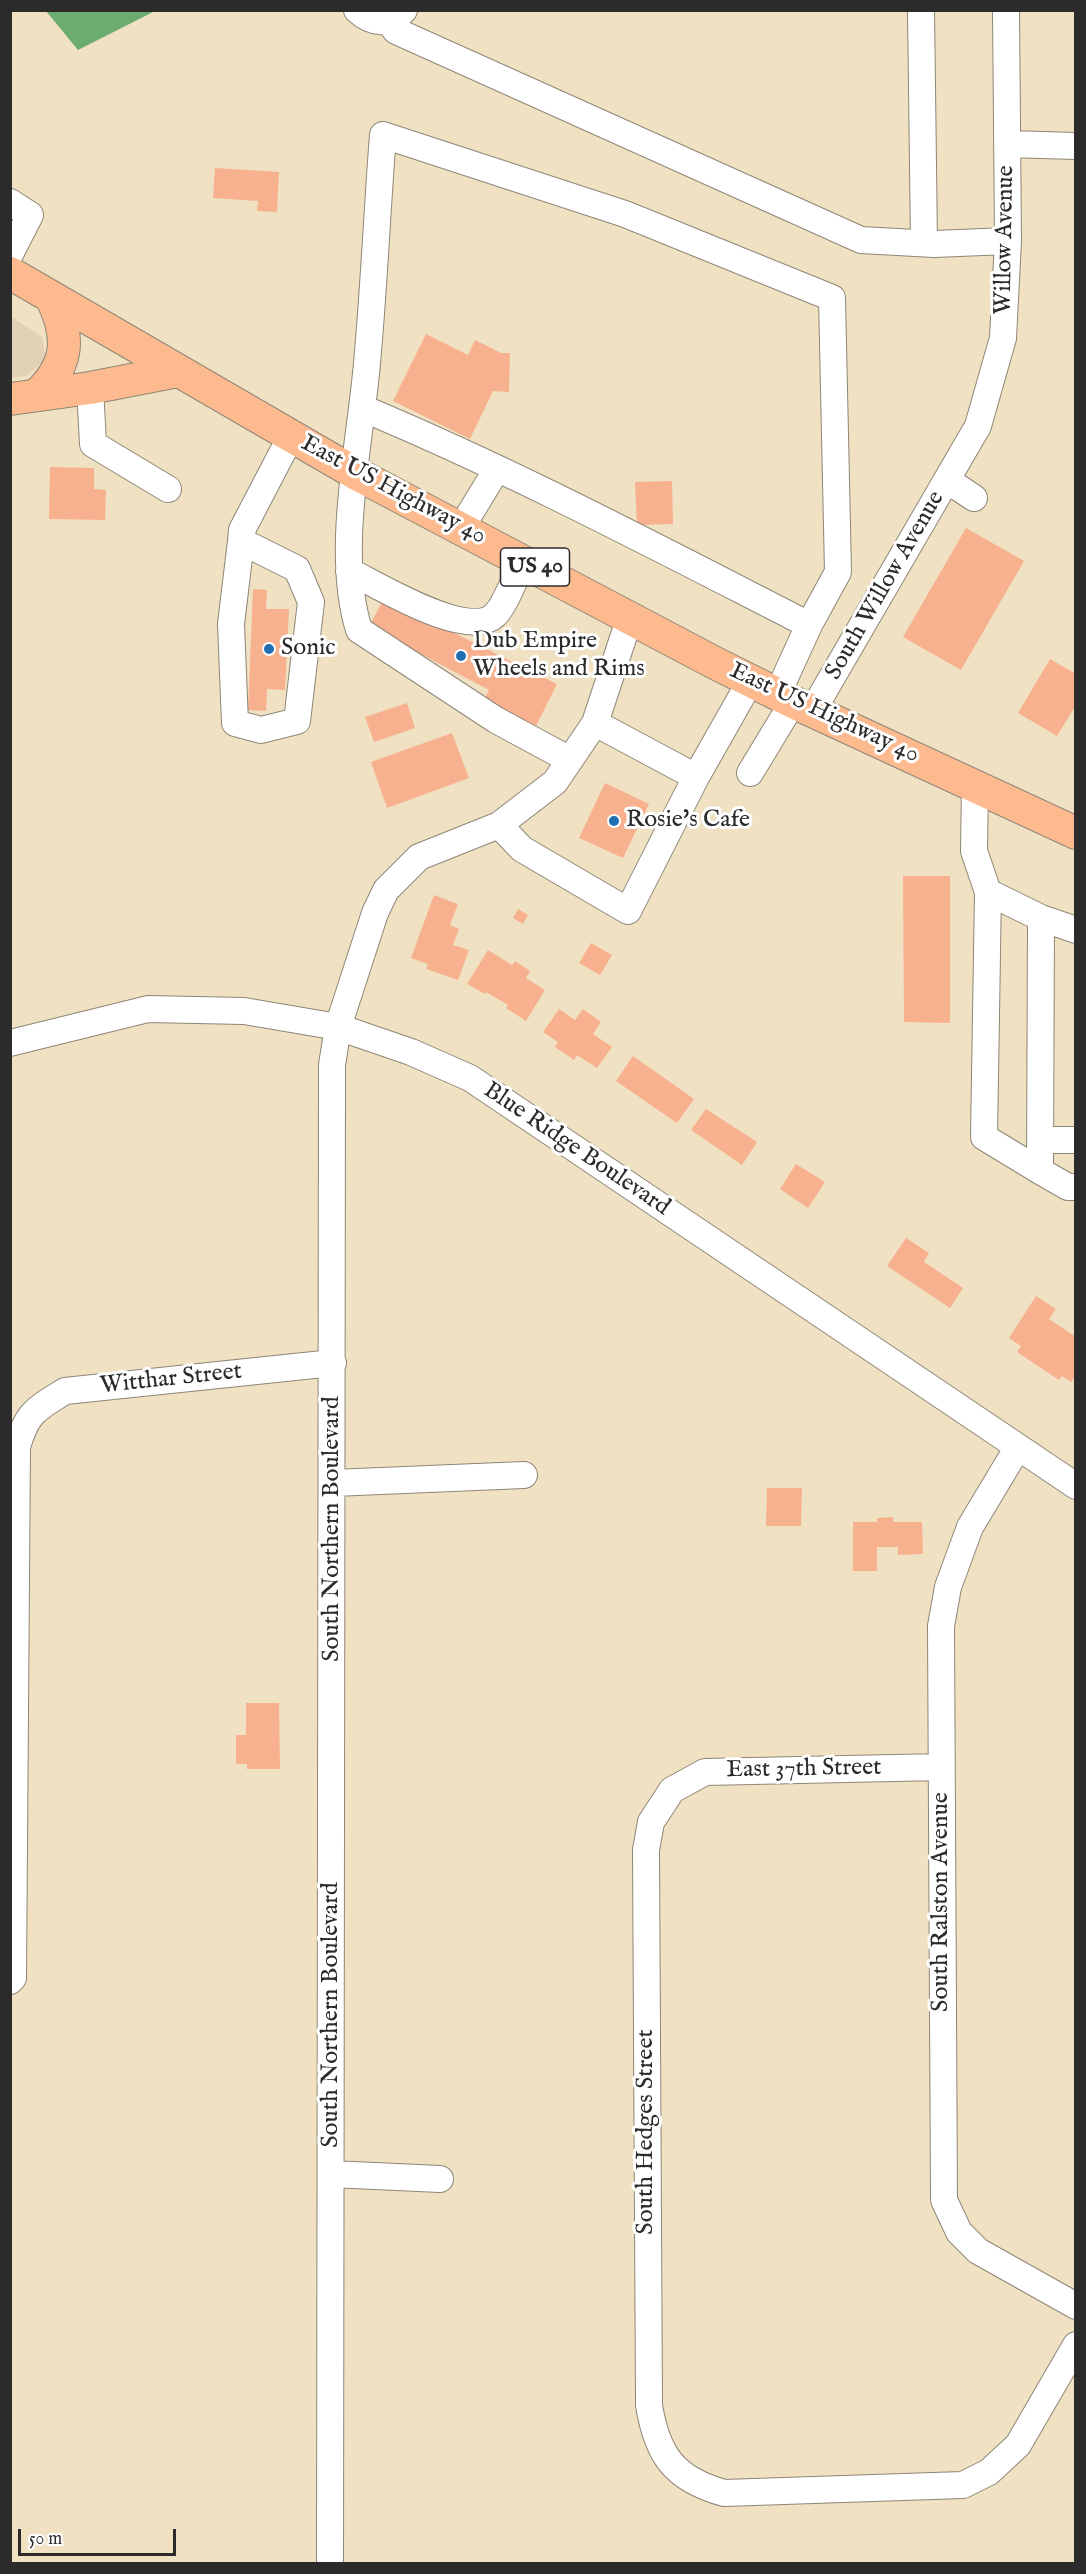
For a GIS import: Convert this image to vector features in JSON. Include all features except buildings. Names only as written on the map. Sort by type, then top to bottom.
[{"type":"main road","name":"East US Highway 40","points":[[10,273],[355,473],[784,696],[1076,833]]},
{"type":"main road","points":[[23,397],[52,380],[61,363],[64,338],[62,318],[51,297]]},
{"type":"main road","points":[[23,397],[90,388],[178,371]]},
{"type":"street","points":[[357,10],[365,18],[376,22],[396,16],[396,31],[861,240],[924,243],[1008,241]]},
{"type":"street","points":[[921,10],[924,243]]},
{"type":"street","name":"Willow Avenue","points":[[953,471],[978,426],[1003,338],[1008,241],[1006,10]]},
{"type":"street","points":[[570,760],[496,720],[359,630],[351,606],[349,571],[355,473],[383,135],[625,214],[832,298],[838,572],[809,625],[784,696],[750,773]]},
{"type":"street","points":[[1008,144],[1076,146]]},
{"type":"street","points":[[10,202],[30,215],[10,254]]},
{"type":"street","points":[[90,388],[93,444],[168,489]]},
{"type":"street","points":[[362,408],[414,430],[591,514],[809,625]]},
{"type":"street","points":[[241,541],[297,569],[311,602],[297,721],[261,730],[235,723],[231,624],[242,530],[291,436]]},
{"type":"street","points":[[460,528],[497,470]]},
{"type":"street","points":[[953,471],[974,498]]},
{"type":"street","name":"South Willow Avenue","points":[[784,696],[953,471]]},
{"type":"street","points":[[349,571],[444,617],[468,622],[488,620],[496,614],[523,561]]},
{"type":"street","name":"South Northern Boulevard","points":[[330,2564],[332,1065],[338,1027],[375,913],[386,890],[419,857],[499,825],[555,782],[595,723],[630,617]]},
{"type":"street","points":[[499,825],[522,849],[628,910],[696,777],[784,696]]},
{"type":"street","points":[[595,723],[696,777]]},
{"type":"street","points":[[975,786],[975,851],[988,892],[984,1137],[1068,1187],[1076,1187]]},
{"type":"street","points":[[988,892],[1041,918],[1076,930]]},
{"type":"street","points":[[1040,1171],[1041,918]]},
{"type":"street","name":"Blue Ridge Boulevard","points":[[10,1043],[148,1009],[244,1011],[338,1027],[411,1052],[470,1078],[1076,1486]]},
{"type":"street","points":[[1040,1140],[1076,1140]]},
{"type":"street","name":"Witthar Street","points":[[10,1981],[13,1978],[17,1447],[23,1426],[33,1410],[65,1390],[333,1363]]},
{"type":"street","name":"South Ralston Avenue","points":[[1018,1447],[970,1527],[948,1587],[940,1626],[944,2200],[959,2232],[978,2251],[1076,2306]]},
{"type":"street","points":[[333,1483],[524,1475]]},
{"type":"street","name":"East 37th Street","points":[[672,1790],[705,1772],[941,1767]]},
{"type":"street","name":"South Hedges Street","points":[[672,1790],[651,1822],[646,1850],[649,2405],[657,2441],[679,2472],[703,2487],[724,2493],[963,2485],[989,2472],[1018,2445],[1076,2344]]},
{"type":"street","points":[[331,2174],[440,2179]]},
{"type":"shaded area","points":[[10,316],[42,337],[46,359],[26,376],[11,378]]},
{"type":"green space","points":[[46,11],[155,11],[78,50]]},
{"type":"place","name":"Sonic","points":[[269,649]]},
{"type":"place","name":"Dub Empire Wheels and Rims","points":[[461,656]]},
{"type":"place","name":"Rosie's Cafe","points":[[614,821]]}]
